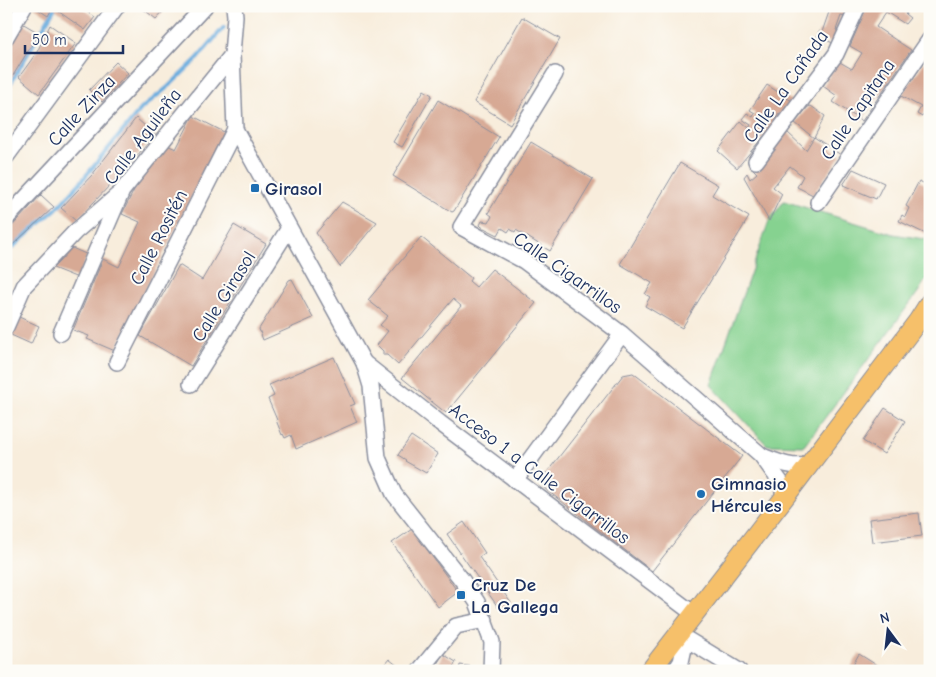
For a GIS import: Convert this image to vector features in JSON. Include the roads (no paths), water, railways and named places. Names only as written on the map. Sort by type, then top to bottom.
[{"type":"main road","points":[[650,671],[682,636],[694,614],[918,321],[930,302]]},
{"type":"street","points":[[6,37],[24,6]]},
{"type":"street","points":[[6,157],[117,6]]},
{"type":"street","name":"Calle Zinza","points":[[6,219],[205,6]]},
{"type":"street","points":[[234,6],[232,55],[235,129],[364,363],[371,386],[378,458],[394,494],[462,580],[477,602],[492,642],[491,671]]},
{"type":"street","name":"Calle La Cañada","points":[[756,161],[836,54],[858,6]]},
{"type":"street","name":"Calle Capitana","points":[[818,202],[930,39]]},
{"type":"street","name":"Calle Aguileña","points":[[62,333],[122,191],[232,55]]},
{"type":"street","name":"Calle Cigarrillos","points":[[555,74],[461,228],[524,261],[622,334],[761,455]]},
{"type":"street","name":"Calle Rositén","points":[[117,362],[235,129]]},
{"type":"street","points":[[6,327],[24,286],[75,232],[122,191]]},
{"type":"street","name":"Calle Girasol","points":[[191,384],[289,228]]},
{"type":"street","points":[[515,480],[622,334]]},
{"type":"street","name":"Acceso 1 a Calle Cigarrillos","points":[[364,363],[440,423],[694,614]]},
{"type":"street","points":[[761,455],[783,465],[800,467],[809,465]]},
{"type":"street","points":[[761,455],[782,484],[784,498]]},
{"type":"street","points":[[419,671],[456,626],[485,620]]},
{"type":"street","points":[[675,671],[681,662],[682,636],[739,671]]},
{"type":"waterway","points":[[6,91],[56,6]]},
{"type":"waterway","points":[[6,253],[56,209],[142,108],[168,87],[197,59],[224,27]]},
{"type":"place","name":"Girasol","points":[[255,188]]},
{"type":"place","name":"Gimnasio Hércules","points":[[701,494]]},
{"type":"place","name":"Cruz De La Gallega","points":[[461,595]]}]
